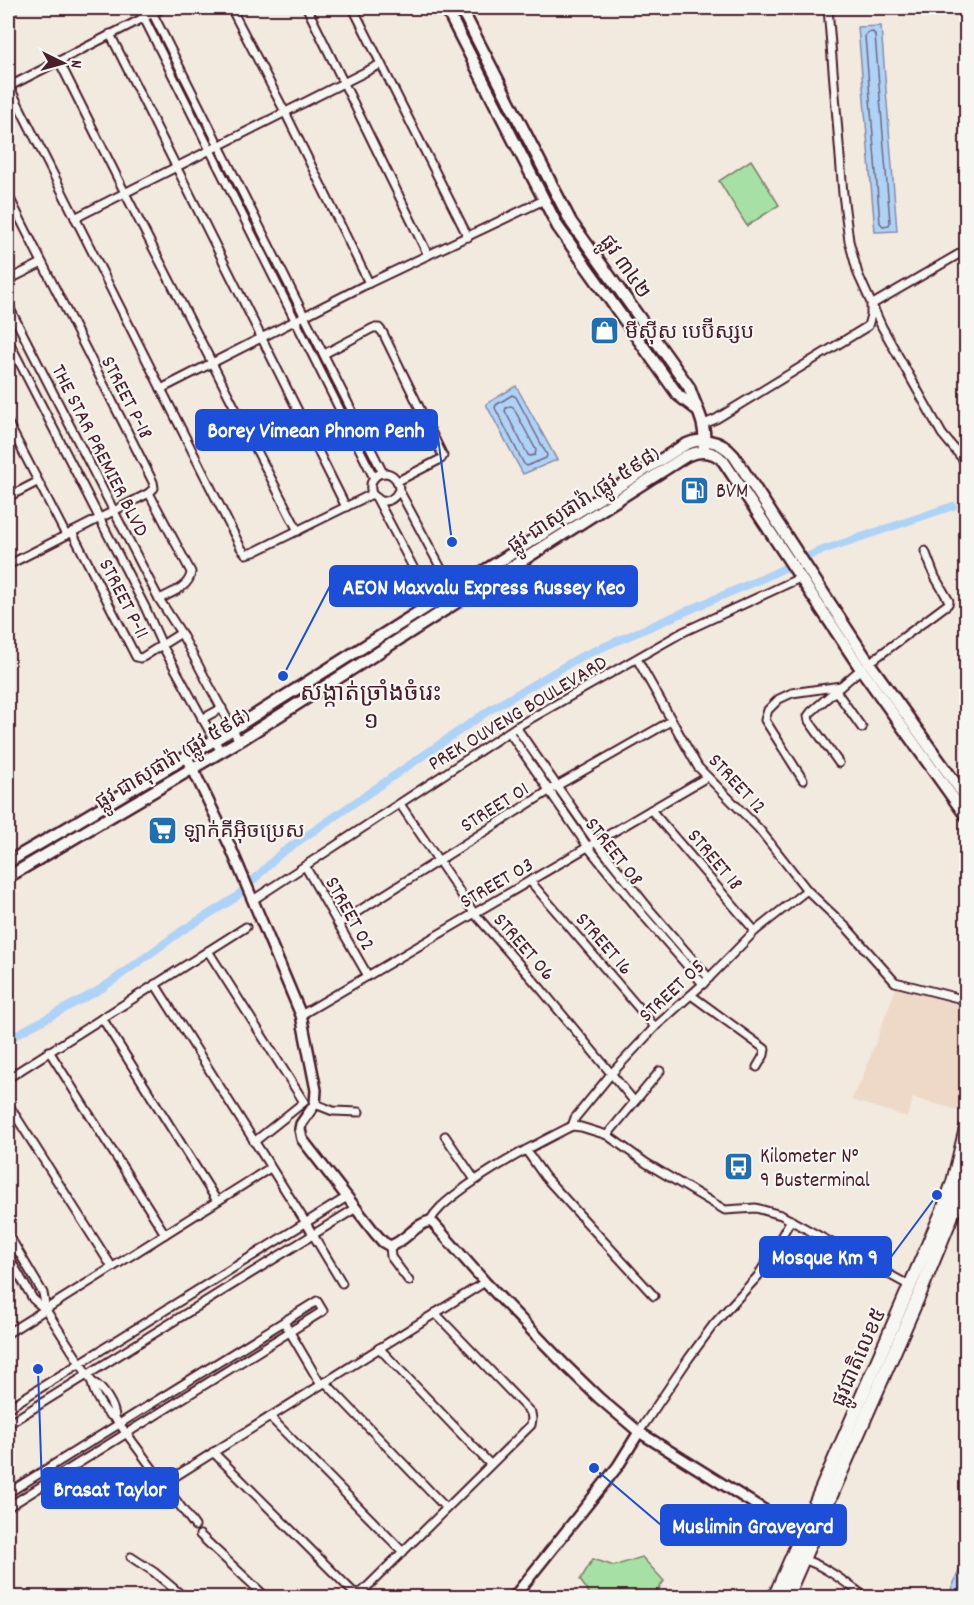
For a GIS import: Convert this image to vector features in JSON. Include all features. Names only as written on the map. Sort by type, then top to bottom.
[{"type":"highway","name":"ផ្លូវជាតិលេខ៥","points":[[916,1288],[963,1161],[966,1128]]},
{"type":"highway","name":"ផ្លូវជាតិលេខ៥","points":[[774,1598],[806,1536],[916,1288],[963,1200],[966,1170]]},
{"type":"highway","name":"ផ្លូវជាតិលេខ៥","points":[[786,1598],[802,1559],[806,1536]]},
{"type":"main road","name":"ផ្លូវ ៣៤២","points":[[447,8],[558,227],[678,395],[696,408]]},
{"type":"main road","name":"ផ្លូវ ៣៤២","points":[[461,8],[571,222],[689,387],[696,408]]},
{"type":"main road","points":[[696,408],[704,424],[704,452],[712,453],[722,459],[790,552],[865,666],[959,794],[966,816]]},
{"type":"main road","points":[[705,440],[719,443],[730,451],[790,552]]},
{"type":"main road","name":"ផ្លូវ ជាសុផារ៉ា (ផ្លូវ ៥៩៨)","points":[[8,877],[239,741],[438,615],[456,597],[681,447],[692,441],[705,440]]},
{"type":"main road","name":"ផ្លូវ ជាសុផារ៉ា (ផ្លូវ ៥៩៨)","points":[[8,862],[214,741],[432,605],[456,597],[686,456],[704,452]]},
{"type":"main road","points":[[404,622],[411,632]]},
{"type":"main road","points":[[73,825],[79,836]]},
{"type":"street","points":[[8,11],[14,8]]},
{"type":"street","points":[[139,8],[374,478]]},
{"type":"street","points":[[163,8],[151,10],[144,17],[8,87],[246,554],[346,507],[374,497],[381,501],[390,500],[399,490]]},
{"type":"street","points":[[231,8],[369,283]]},
{"type":"street","points":[[307,8],[428,255]]},
{"type":"street","points":[[353,8],[468,237]]},
{"type":"street","points":[[828,8],[843,194],[849,241],[858,274],[871,305],[942,434],[966,464]]},
{"type":"street","points":[[151,10],[383,473]]},
{"type":"street","points":[[110,34],[346,507]]},
{"type":"street","points":[[59,61],[298,531]]},
{"type":"street","points":[[75,218],[381,64]]},
{"type":"street","name":"STREET P-18","points":[[8,195],[153,482],[154,488],[149,493],[191,572],[187,584],[159,599]]},
{"type":"street","points":[[161,389],[369,283],[544,200]]},
{"type":"street","points":[[871,305],[966,249]]},
{"type":"street","points":[[8,280],[42,263]]},
{"type":"street","name":"THE STAR PREMIER BLVD","points":[[8,305],[159,599],[181,633],[239,741]]},
{"type":"street","points":[[704,424],[716,419],[868,326],[871,305]]},
{"type":"street","points":[[324,354],[373,328],[379,328],[383,333],[442,456],[441,459],[398,481]]},
{"type":"street","name":"THE STAR PREMIER BLVD","points":[[8,340],[150,618],[160,646],[220,752]]},
{"type":"street","name":"STREET P-11","points":[[8,423],[11,440],[69,533],[136,657],[143,657],[160,646]]},
{"type":"street","points":[[438,615],[374,497],[370,486],[374,478],[383,473],[392,475],[398,481],[399,490],[456,597]]},
{"type":"street","points":[[8,497],[37,482]]},
{"type":"street","points":[[8,564],[149,493]]},
{"type":"street","points":[[839,764],[809,721],[808,716],[865,666],[948,604],[949,601],[935,576],[925,551]]},
{"type":"street","name":"PREK OUVENG BOULEVARD","points":[[251,898],[305,866],[516,727],[683,632],[804,573]]},
{"type":"street","points":[[160,646],[181,633]]},
{"type":"street","name":"STREET 12","points":[[637,660],[698,767],[759,829],[807,890],[847,928],[895,982],[966,1000]]},
{"type":"street","points":[[839,688],[862,728]]},
{"type":"street","points":[[803,780],[765,720],[765,714],[779,699],[792,693],[839,688]]},
{"type":"street","points":[[202,719],[222,708]]},
{"type":"street","name":"STREET 01","points":[[338,924],[549,790],[671,721]]},
{"type":"street","points":[[516,727],[647,913],[706,981]]},
{"type":"street","name":"STREET 08","points":[[509,732],[588,847],[647,913]]},
{"type":"street","points":[[187,757],[230,846],[301,1015],[316,1090],[315,1104],[301,1124],[302,1139],[383,1242],[390,1246],[406,1238],[429,1221],[435,1212],[475,1179],[495,1166],[572,1126],[607,1135],[646,1163],[725,1210],[756,1208],[781,1215],[916,1288]]},
{"type":"street","name":"STREET 03","points":[[301,1015],[707,777]]},
{"type":"street","name":"STREET 06","points":[[400,804],[474,914],[541,989],[634,1101]]},
{"type":"street","name":"STREET 18","points":[[651,810],[755,931]]},
{"type":"street","name":"STREET 02","points":[[305,866],[368,976]]},
{"type":"street","name":"STREET 16","points":[[530,880],[655,1027]]},
{"type":"street","name":"STREET 05","points":[[572,1126],[575,1118],[611,1074],[655,1027],[706,981],[755,931],[807,890]]},
{"type":"street","points":[[8,1078],[246,927]]},
{"type":"street","points":[[208,951],[304,1102],[254,1142]]},
{"type":"street","points":[[155,984],[342,1283]]},
{"type":"street","points":[[691,995],[765,1049],[756,1067]]},
{"type":"street","points":[[102,1018],[218,1201]]},
{"type":"street","points":[[49,1051],[165,1234]]},
{"type":"street","points":[[607,1135],[660,1071]]},
{"type":"street","points":[[8,1104],[112,1267]]},
{"type":"street","points":[[315,1104],[333,1111],[359,1112]]},
{"type":"street","points":[[445,1136],[475,1179]]},
{"type":"street","points":[[526,1150],[545,1177],[654,1296]]},
{"type":"street","points":[[8,1333],[270,1168]]},
{"type":"street","points":[[8,1408],[347,1197]]},
{"type":"street","points":[[8,1424],[356,1208]]},
{"type":"street","points":[[513,1598],[618,1466],[714,1324],[758,1276],[790,1220]]},
{"type":"street","points":[[429,1221],[573,1373],[639,1432],[806,1536]]},
{"type":"street","points":[[8,1234],[43,1293],[46,1310]]},
{"type":"street","points":[[390,1246],[392,1257],[409,1281]]},
{"type":"street","points":[[8,1256],[33,1299],[46,1310],[87,1374],[109,1416],[117,1421],[195,1527]]},
{"type":"street","points":[[163,1484],[485,1282]]},
{"type":"street","points":[[196,1291],[203,1302]]},
{"type":"street","points":[[8,1494],[117,1421],[201,1373],[317,1301],[323,1311],[8,1507]]},
{"type":"street","points":[[213,1452],[354,1593],[362,1592],[531,1425],[531,1413],[435,1313]]},
{"type":"street","points":[[284,1322],[323,1383],[446,1508]]},
{"type":"street","points":[[121,1338],[128,1349]]},
{"type":"street","points":[[379,1348],[490,1464]]},
{"type":"street","points":[[201,1373],[206,1384]]},
{"type":"street","points":[[44,1385],[51,1397]]},
{"type":"street","points":[[270,1417],[403,1552]]},
{"type":"street","points":[[35,1477],[40,1487]]},
{"type":"street","points":[[200,1535],[267,1598]]},
{"type":"street","points":[[131,1557],[154,1572],[185,1598]]},
{"type":"street","points":[[802,1559],[812,1562],[844,1581],[860,1593],[857,1598]]},
{"type":"shaded area","points":[[896,988],[966,1006],[966,1087],[962,1111],[913,1098],[907,1117],[851,1100],[861,1081]]},
{"type":"green space","points":[[751,160],[779,205],[747,226],[719,181]]},
{"type":"green space","points":[[642,1557],[664,1581],[653,1597],[588,1597],[589,1593],[580,1580],[593,1559],[614,1566]]},
{"type":"water","points":[[881,26],[897,231],[875,232],[858,27]]},
{"type":"water","points":[[516,386],[557,460],[523,474],[486,404]]},
{"type":"water","points":[[966,1554],[966,1597],[948,1597]]},
{"type":"waterway","points":[[8,1039],[101,989],[183,930],[235,898],[280,854],[488,711],[580,657],[768,576],[817,552],[953,506]]},
{"type":"place","name":"មីសុីស បេប៊ីស្សប","points":[[604,331]]},
{"type":"place","name":"BVM","points":[[695,490]]},
{"type":"place","name":"Borey Vimean Phnom Penh","points":[[452,542]]},
{"type":"place","name":"AEON Maxvalu Express Russey Keo","points":[[283,676]]},
{"type":"place","name":"ឡាក់គីអ៊ិចប្រេស","points":[[162,830]]},
{"type":"place","name":"Kilometer N° 9 Busterminal","points":[[739,1167]]},
{"type":"place","name":"Mosque Km 9","points":[[937,1195]]},
{"type":"place","name":"Brasat Taylor","points":[[38,1369]]},
{"type":"place","name":"Muslimin Graveyard","points":[[594,1468]]},
{"type":"district","name":"សង្កាត់ច្រាំងចំរេះ ១","points":[[371,706]]}]
